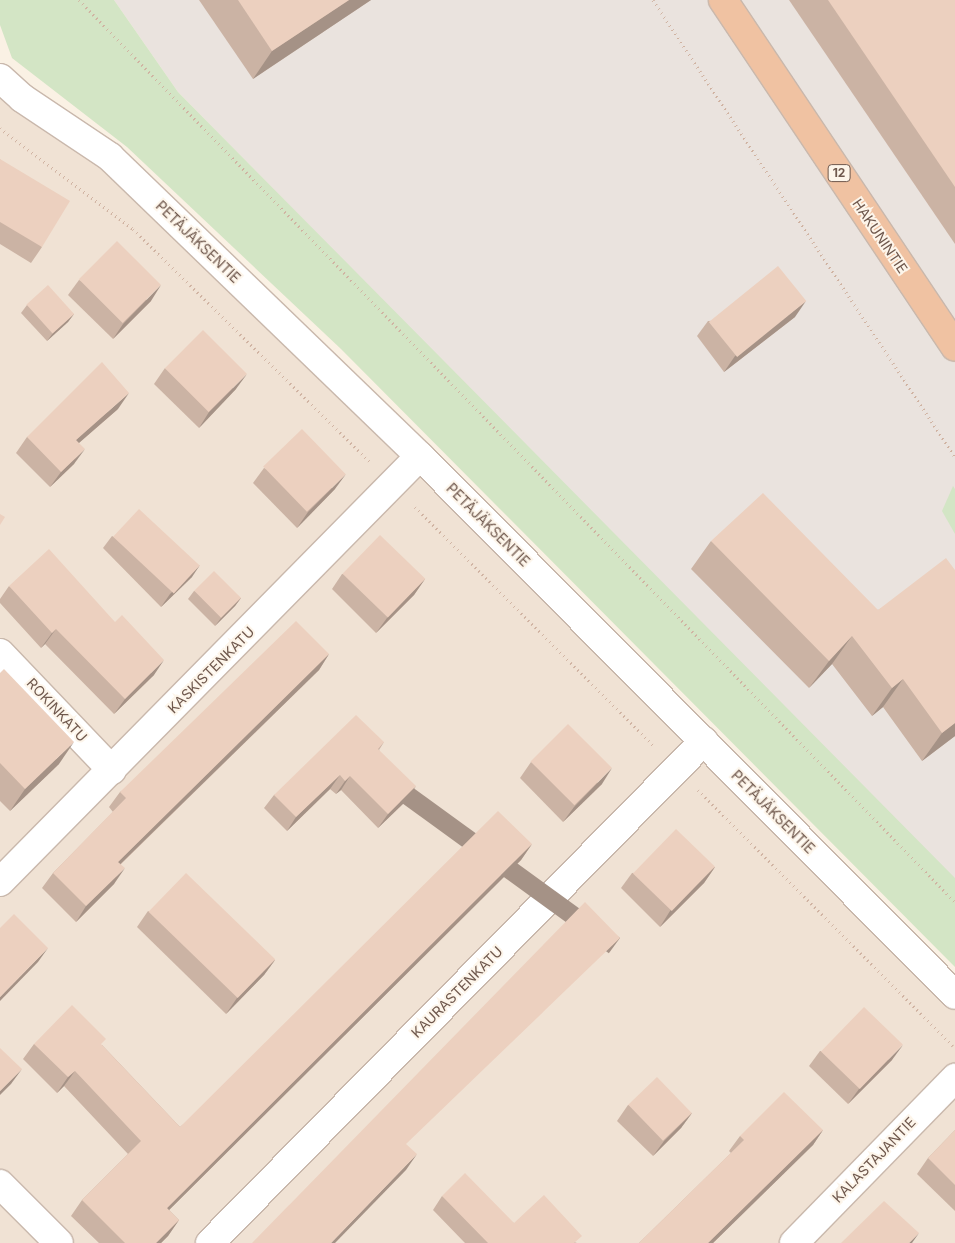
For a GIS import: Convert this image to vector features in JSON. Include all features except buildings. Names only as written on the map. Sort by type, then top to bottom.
[{"type":"highway","name":"HAKUNINTIE","points":[[723,0],[955,346]]},
{"type":"street","name":"PETÄJÄKSENTIE","points":[[0,78],[22,98],[110,157],[420,456],[955,995]]},
{"type":"street","name":"KASKISTENKATU","points":[[0,882],[393,486],[420,456]]},
{"type":"street","name":"ROKINKATU","points":[[0,653],[112,770]]},
{"type":"street","name":"KAURASTENKATU","points":[[210,1243],[704,741]]},
{"type":"street","name":"KALASTAJANTIE","points":[[794,1243],[955,1078]]},
{"type":"street","points":[[0,1184],[60,1243]]},
{"type":"path","points":[[79,0],[955,902]]},
{"type":"path","points":[[653,0],[955,458]]},
{"type":"path","points":[[0,128],[133,228],[955,1048]]},
{"type":"shaded area","points":[[114,0],[955,0],[955,882],[178,92]]},
{"type":"shaded area","points":[[0,78],[110,157],[955,995],[955,1243],[0,1243]]},
{"type":"green space","points":[[0,0],[114,0],[178,92],[955,878],[955,967],[341,349],[127,147],[12,58],[0,25]]},
{"type":"green space","points":[[953,486],[955,489],[955,534],[942,511]]}]
